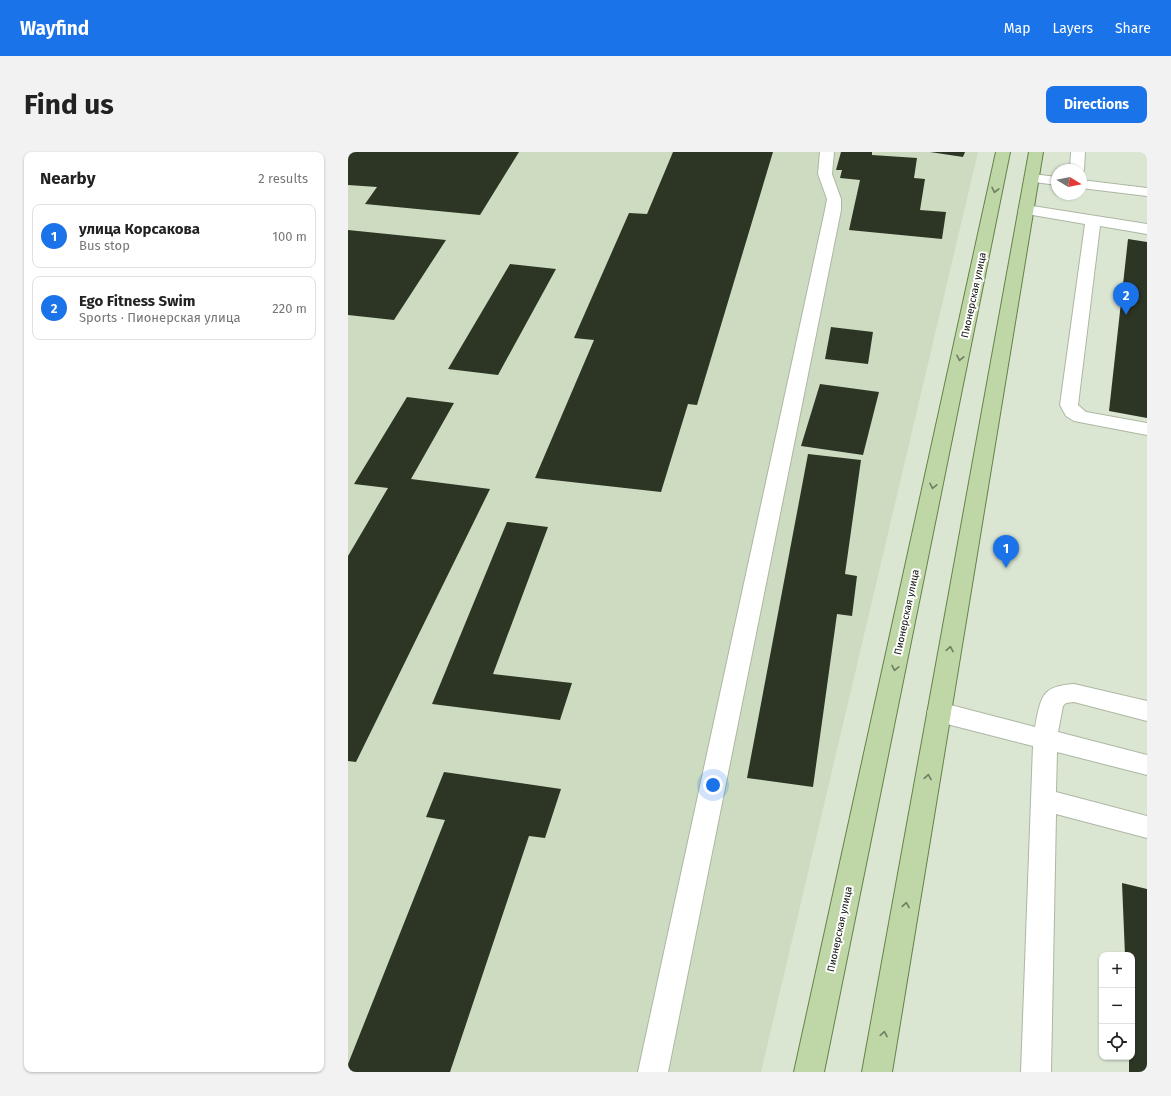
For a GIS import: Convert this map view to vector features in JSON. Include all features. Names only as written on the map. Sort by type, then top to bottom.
[{"type":"main road","name":"Пионерская улица","points":[[809,1072],[1003,152]]},
{"type":"main road","points":[[877,1072],[1036,152]]},
{"type":"street","points":[[653,1072],[833,210],[834,199],[825,174],[827,152]]},
{"type":"street","points":[[1077,164],[1078,152]]},
{"type":"street","points":[[1032,178],[1051,180]]},
{"type":"street","points":[[1087,185],[1147,192]]},
{"type":"street","points":[[1026,210],[1147,229]]},
{"type":"street","points":[[1093,221],[1069,405],[1073,412],[1081,417],[1147,429]]},
{"type":"street","points":[[1036,1072],[1045,739],[1052,702],[1060,694],[1074,693],[1147,711]]},
{"type":"street","points":[[939,712],[1147,765]]},
{"type":"street","points":[[1044,800],[1147,827]]},
{"type":"shaded area","points":[[348,152],[978,152],[761,1072],[348,1072]]},
{"type":"building","points":[[348,152],[519,152],[480,215],[365,204],[377,187],[348,185]]},
{"type":"building","points":[[673,152],[773,152],[697,405],[688,404],[661,492],[535,478],[594,340],[574,338],[629,213],[647,214]]},
{"type":"building","points":[[841,152],[872,152],[872,155],[917,158],[914,178],[925,179],[920,210],[946,212],[942,239],[849,230],[860,180],[840,178],[842,170],[836,170]]},
{"type":"building","points":[[930,152],[965,152],[963,157]]},
{"type":"building","points":[[348,230],[446,240],[394,320],[348,315]]},
{"type":"building","points":[[1128,239],[1147,242],[1147,418],[1109,411]]},
{"type":"building","points":[[510,264],[556,269],[498,375],[448,369]]},
{"type":"building","points":[[831,327],[873,332],[868,364],[825,359]]},
{"type":"building","points":[[820,384],[879,392],[863,455],[801,446]]},
{"type":"building","points":[[407,397],[454,403],[411,479],[490,489],[356,762],[348,761],[348,556],[388,488],[354,484]]},
{"type":"building","points":[[808,454],[861,460],[845,574],[857,576],[852,616],[837,614],[813,787],[747,778]]},
{"type":"building","points":[[507,522],[548,527],[493,674],[572,683],[560,720],[432,704]]},
{"type":"building","points":[[444,772],[561,789],[545,838],[529,836],[450,1072],[348,1072],[348,1064],[445,820],[426,817]]},
{"type":"building","points":[[1122,883],[1147,889],[1147,1072],[1129,1072],[1129,1060],[1135,1060],[1135,952],[1125,952]]},
{"type":"place","name":"Ego Fitness Swim","points":[[1126,315]]},
{"type":"place","name":"улица Корсакова","points":[[1006,568]]}]
